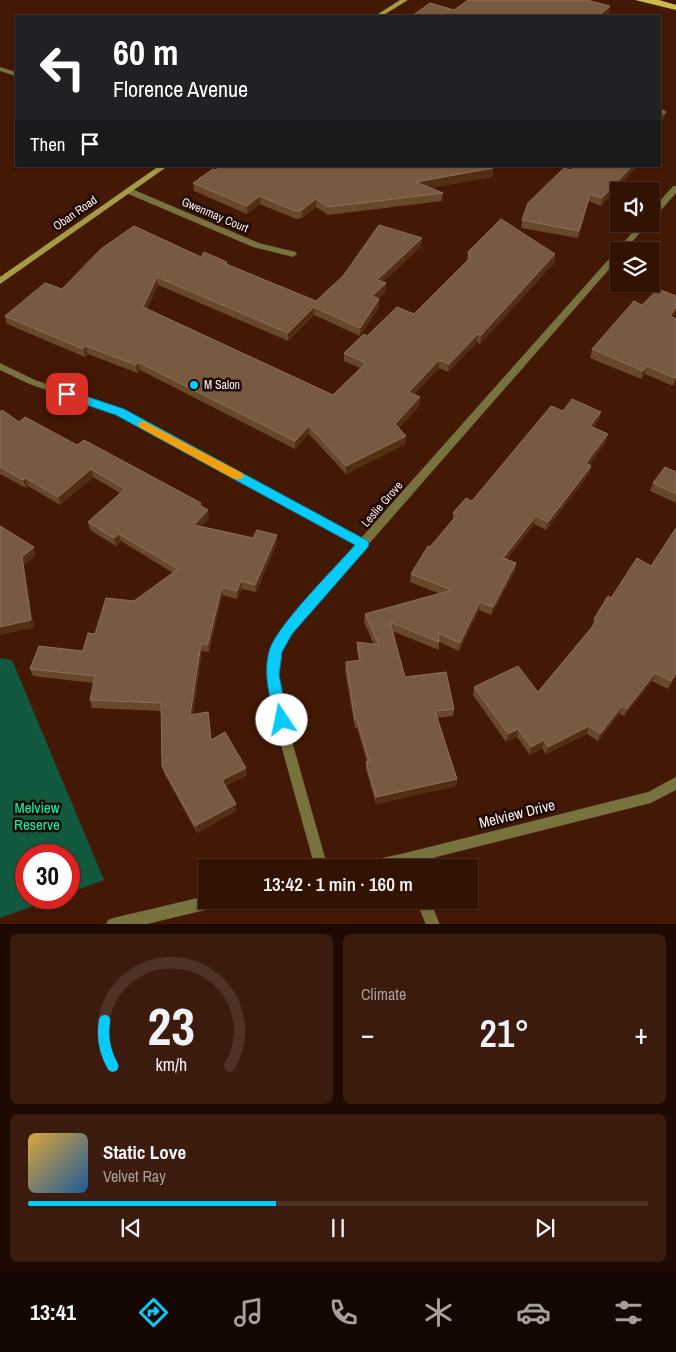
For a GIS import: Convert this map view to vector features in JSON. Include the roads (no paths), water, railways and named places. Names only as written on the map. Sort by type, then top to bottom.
[{"type":"main road","points":[[639,0],[662,4]]},
{"type":"main road","points":[[651,0],[676,8]]},
{"type":"street","points":[[389,8],[395,0]]},
{"type":"street","points":[[379,15],[405,0]]},
{"type":"street","points":[[0,69],[15,74]]},
{"type":"street","name":"Oban Road","points":[[0,281],[163,167]]},
{"type":"street","points":[[660,206],[676,188]]},
{"type":"street","name":"Gwenmay Court","points":[[130,191],[256,245],[293,254]]},
{"type":"street","name":"Leslie Grove","points":[[628,242],[637,232]]},
{"type":"street","name":"Leslie Grove","points":[[319,859],[284,734],[272,675],[275,651],[288,630],[610,262]]},
{"type":"street","points":[[0,366],[32,382],[120,412],[363,544]]},
{"type":"street","name":"Melview Drive","points":[[422,859],[652,796],[676,783]]},
{"type":"street","points":[[113,924],[198,905]]},
{"type":"street","points":[[427,909],[433,924]]},
{"type":"place","name":"M Salon","points":[[194,385]]},
{"type":"park label","name":"Melview Reserve","points":[[37,816]]}]
